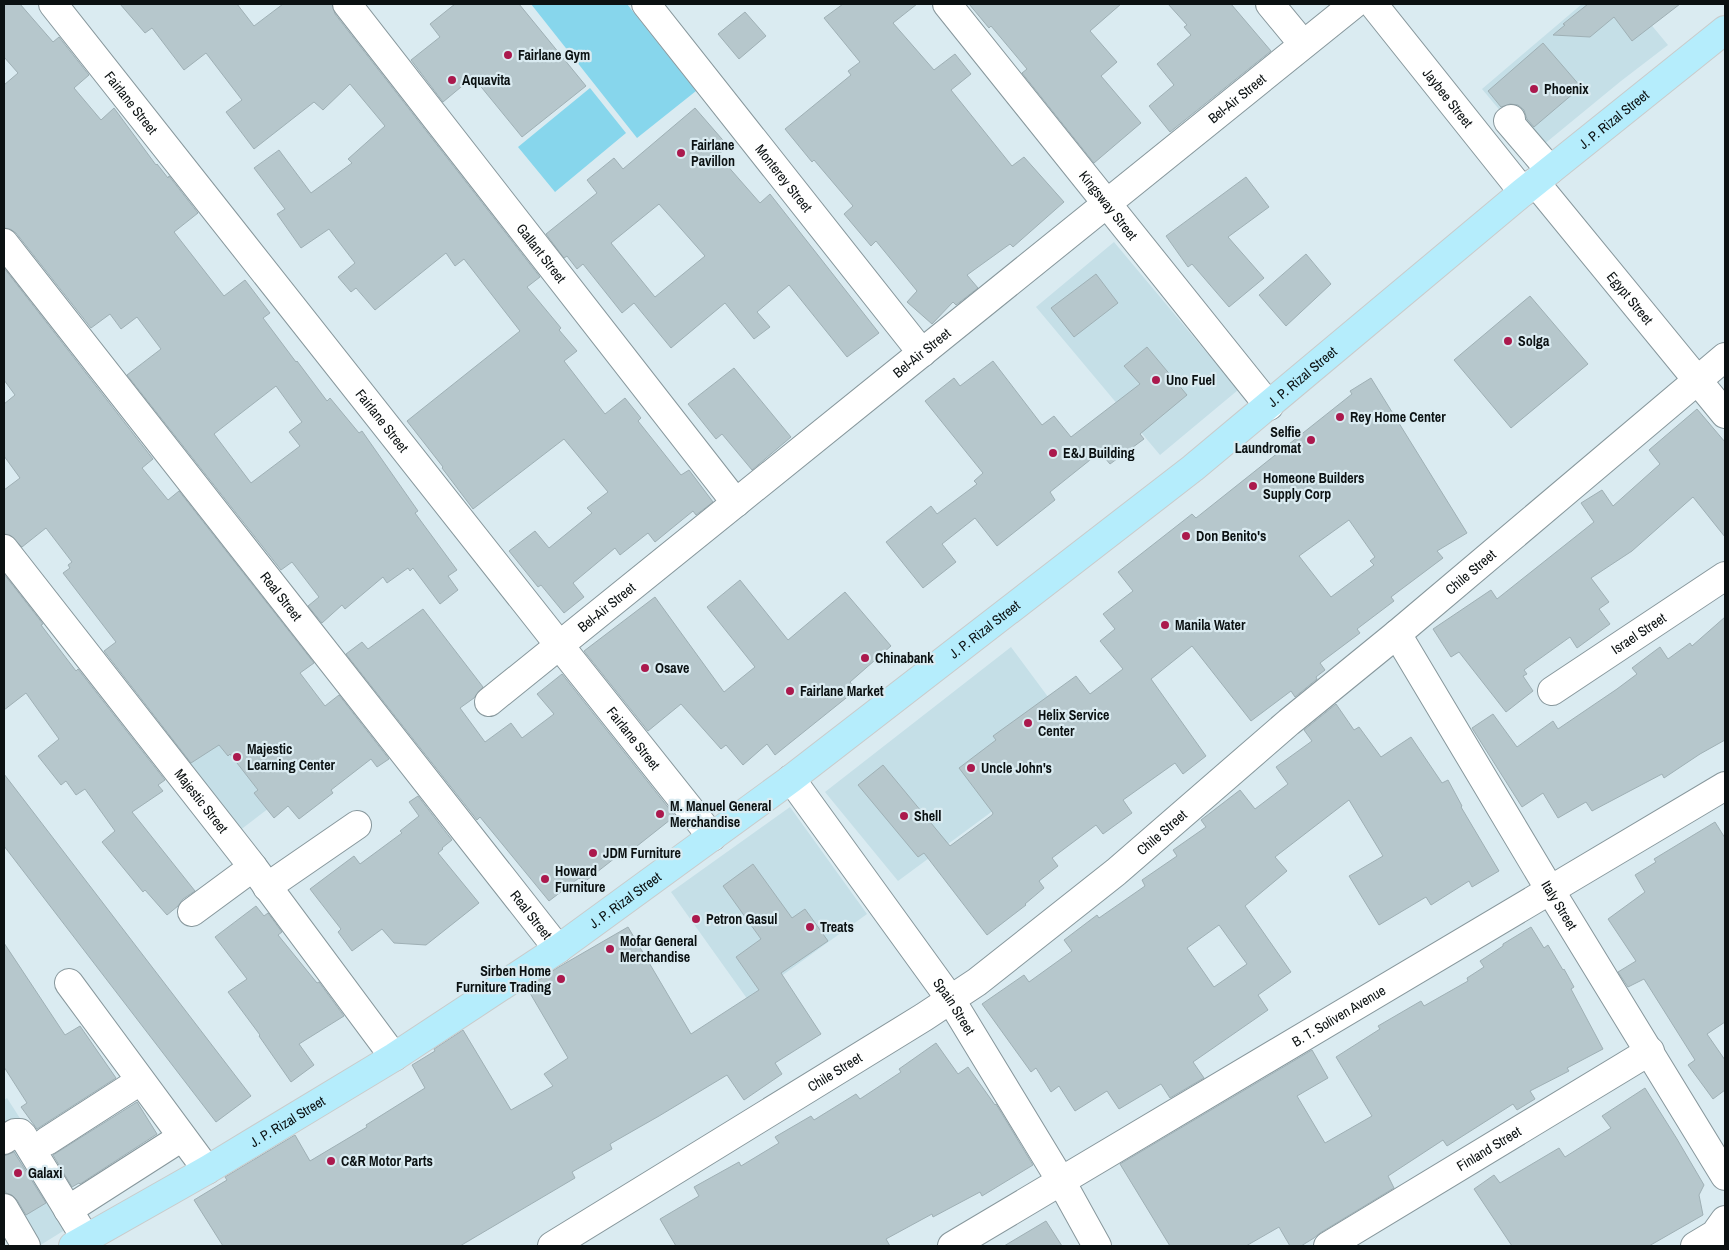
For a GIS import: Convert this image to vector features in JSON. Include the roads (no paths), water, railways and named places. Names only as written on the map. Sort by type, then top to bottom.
[{"type":"main road","name":"J. P. Rizal Street","points":[[79,1243],[207,1170],[394,1057],[558,949],[792,779],[1186,474],[1536,182],[1725,30]]},
{"type":"street","name":"Fairlane Street","points":[[53,4],[712,837]]},
{"type":"street","name":"Gallant Street","points":[[347,4],[736,503]]},
{"type":"street","name":"Monterey Street","points":[[646,4],[922,353]]},
{"type":"street","name":"Kingsway Street","points":[[947,4],[1269,406]]},
{"type":"street","points":[[1270,4],[1303,44]]},
{"type":"street","name":"Bel-Air Street","points":[[489,702],[1354,4]]},
{"type":"street","name":"Jaybee Street","points":[[1373,4],[1483,142],[1536,182]]},
{"type":"street","points":[[1483,142],[1510,120],[1536,182]]},
{"type":"street","name":"Egypt Street","points":[[1536,182],[1725,414]]},
{"type":"street","name":"Real Street","points":[[4,243],[558,949]]},
{"type":"street","name":"Chile Street","points":[[552,1246],[951,1000],[977,982],[1116,872],[1289,722],[1397,634],[1725,357]]},
{"type":"street","name":"Majestic Street","points":[[4,549],[260,877],[394,1057]]},
{"type":"street","name":"Israel Street","points":[[1552,691],[1725,576]]},
{"type":"street","name":"Italy Street","points":[[1397,634],[1550,890],[1725,1176]]},
{"type":"street","name":"Spain Street","points":[[792,779],[951,1000],[1062,1181],[1097,1246]]},
{"type":"street","name":"B. T. Soliven Avenue","points":[[952,1246],[1725,786]]},
{"type":"street","points":[[192,912],[357,824]]},
{"type":"street","points":[[69,983],[207,1170]]},
{"type":"street","name":"Finland Street","points":[[1328,1246],[1650,1051]]},
{"type":"street","points":[[47,1141],[140,1080]]},
{"type":"street","points":[[4,1140],[15,1133],[20,1133],[23,1136],[68,1210],[79,1243]]},
{"type":"street","points":[[68,1210],[182,1137]]},
{"type":"street","points":[[4,1208],[26,1246]]},
{"type":"street","points":[[1695,1246],[1715,1234],[1725,1220]]},
{"type":"place","name":"Fairlane Gym","points":[[508,55]]},
{"type":"place","name":"Aquavita","points":[[452,80]]},
{"type":"place","name":"Phoenix","points":[[1534,89]]},
{"type":"place","name":"Fairlane Pavillon","points":[[681,153]]},
{"type":"place","name":"Solga","points":[[1508,341]]},
{"type":"place","name":"Uno Fuel","points":[[1156,380]]},
{"type":"place","name":"Rey Home Center","points":[[1340,417]]},
{"type":"place","name":"Selfie Laundromat","points":[[1311,440]]},
{"type":"place","name":"E&J Building","points":[[1053,453]]},
{"type":"place","name":"Homeone Builders Supply Corp","points":[[1253,486]]},
{"type":"place","name":"Don Benito's","points":[[1186,536]]},
{"type":"place","name":"Manila Water","points":[[1165,625]]},
{"type":"place","name":"Chinabank","points":[[865,658]]},
{"type":"place","name":"Osave","points":[[645,668]]},
{"type":"place","name":"Fairlane Market","points":[[790,691]]},
{"type":"place","name":"Helix Service Center","points":[[1028,723]]},
{"type":"place","name":"Majestic Learning Center","points":[[237,757]]},
{"type":"place","name":"Uncle John's","points":[[971,768]]},
{"type":"place","name":"M. Manuel General Merchandise","points":[[660,814]]},
{"type":"place","name":"Shell","points":[[904,816]]},
{"type":"place","name":"JDM Furniture","points":[[593,853]]},
{"type":"place","name":"Howard Furniture","points":[[545,879]]},
{"type":"place","name":"Petron Gasul","points":[[696,919]]},
{"type":"place","name":"Treats","points":[[810,927]]},
{"type":"place","name":"Mofar General Merchandise","points":[[610,949]]},
{"type":"place","name":"Sirben Home Furniture Trading","points":[[561,979]]},
{"type":"place","name":"C&R Motor Parts","points":[[331,1161]]},
{"type":"place","name":"Galaxi","points":[[18,1173]]}]
